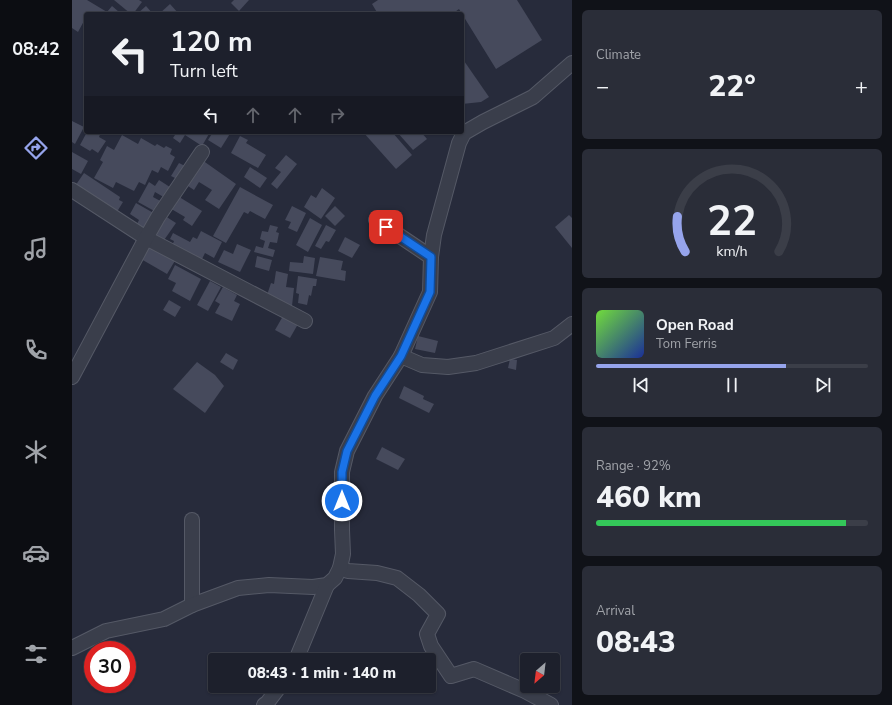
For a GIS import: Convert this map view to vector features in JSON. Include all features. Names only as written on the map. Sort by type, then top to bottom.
[{"type":"street","points":[[464,133],[532,97],[572,63]]},
{"type":"street","points":[[299,653],[327,585],[335,578],[340,568],[343,554],[342,472],[347,451],[375,396],[401,356],[430,292],[431,257],[434,235],[449,176],[459,143],[464,134]]},
{"type":"street","points":[[72,377],[158,217],[202,152]]},
{"type":"street","points":[[72,190],[146,238],[305,321]]},
{"type":"street","points":[[376,220],[431,257]]},
{"type":"street","points":[[401,356],[422,365],[448,367],[476,363],[554,338],[572,324]]},
{"type":"street","points":[[192,520],[192,605]]},
{"type":"street","points":[[340,568],[348,571],[377,573],[397,578],[419,595],[438,614],[427,634],[431,646],[450,676],[474,669],[524,691],[551,705]]},
{"type":"street","points":[[72,648],[106,631],[164,619],[192,605],[238,588],[269,585],[313,587],[327,585]]},
{"type":"street","points":[[264,705],[275,693]]},
{"type":"building","points":[[72,0],[87,0],[107,12],[84,12],[84,21],[78,32],[72,28]]},
{"type":"building","points":[[114,0],[139,0],[142,2],[134,12],[129,12]]},
{"type":"building","points":[[234,0],[249,0],[239,11],[231,3]]},
{"type":"building","points":[[378,0],[517,0],[542,40],[496,69],[464,17],[464,12],[461,12],[459,9],[455,12],[377,12],[372,4]]},
{"type":"building","points":[[170,4],[177,12],[161,12]]},
{"type":"building","points":[[112,6],[119,12],[107,12]]},
{"type":"building","points":[[146,6],[151,12],[139,12]]},
{"type":"building","points":[[464,61],[489,97],[481,102],[464,104]]},
{"type":"building","points":[[72,121],[84,127],[75,144],[72,142]]},
{"type":"building","points":[[86,134],[100,134],[99,137],[106,141],[98,153],[92,149],[90,151],[80,145]]},
{"type":"building","points":[[176,134],[209,134],[202,146],[185,135],[180,143],[173,138]]},
{"type":"building","points":[[212,134],[230,134],[221,148],[208,140]]},
{"type":"building","points":[[365,134],[394,134],[412,155],[396,169]]},
{"type":"building","points":[[399,134],[423,134],[427,139],[413,150]]},
{"type":"building","points":[[122,135],[138,144],[141,138],[155,146],[157,144],[164,148],[166,146],[172,149],[170,154],[175,157],[168,171],[161,167],[158,173],[152,170],[145,185],[139,182],[134,191],[116,182],[113,188],[94,178],[103,162],[100,160],[107,146],[114,150]]},
{"type":"building","points":[[240,136],[248,140],[246,143],[266,155],[258,168],[231,153]]},
{"type":"building","points":[[72,152],[88,161],[81,174],[72,169]]},
{"type":"building","points":[[286,155],[297,164],[277,189],[271,184],[281,172],[275,168]]},
{"type":"building","points":[[202,160],[236,184],[219,209],[205,200],[212,190],[199,182],[194,190],[185,184]]},
{"type":"building","points":[[179,163],[187,167],[179,180],[171,176]]},
{"type":"building","points":[[250,167],[267,178],[260,188],[244,177]]},
{"type":"building","points":[[84,173],[120,197],[119,200],[123,202],[115,215],[73,189]]},
{"type":"building","points":[[159,180],[173,189],[167,199],[155,192],[153,197],[164,203],[158,213],[138,202],[149,182],[155,186]]},
{"type":"building","points":[[240,187],[273,205],[265,219],[250,211],[248,214],[244,212],[226,243],[213,236]]},
{"type":"building","points":[[322,188],[335,198],[321,219],[304,207],[311,195],[316,198]]},
{"type":"building","points":[[176,195],[202,211],[192,226],[183,220],[185,217],[168,207]]},
{"type":"building","points":[[136,203],[157,215],[146,233],[135,228],[139,220],[130,214]]},
{"type":"building","points":[[292,206],[306,213],[297,232],[288,228],[291,222],[285,220]]},
{"type":"building","points":[[335,206],[345,216],[335,226],[325,216]]},
{"type":"building","points":[[162,214],[176,223],[162,243],[149,236]]},
{"type":"building","points":[[569,215],[572,218],[572,248],[555,227]]},
{"type":"building","points":[[310,218],[322,225],[308,252],[296,245]]},
{"type":"building","points":[[270,225],[278,227],[276,232],[279,233],[277,243],[270,242],[268,248],[275,250],[273,257],[254,252],[256,246],[263,248],[265,241],[260,239],[262,231],[268,232]]},
{"type":"building","points":[[326,225],[336,230],[329,242],[326,241],[321,249],[315,246]]},
{"type":"building","points":[[201,231],[222,242],[214,258],[205,253],[200,263],[172,246],[174,241],[170,239],[173,233],[190,242],[193,237],[197,239]]},
{"type":"building","points":[[345,237],[360,245],[352,258],[338,251]]},
{"type":"building","points":[[149,244],[176,259],[167,274],[141,259]]},
{"type":"building","points":[[237,244],[251,250],[240,272],[218,262],[224,250],[233,254]]},
{"type":"building","points":[[257,256],[272,260],[269,271],[255,267]]},
{"type":"building","points":[[304,256],[315,258],[313,274],[289,271],[290,262],[303,263]]},
{"type":"building","points":[[320,257],[343,261],[341,270],[346,271],[345,281],[316,276]]},
{"type":"building","points":[[175,265],[201,279],[190,301],[172,291],[176,283],[168,279]]},
{"type":"building","points":[[276,271],[288,274],[286,287],[294,288],[292,306],[266,298],[271,283],[274,284]]},
{"type":"building","points":[[298,276],[317,279],[316,286],[313,286],[311,296],[309,295],[307,305],[298,303],[299,294],[296,293]]},
{"type":"building","points":[[210,281],[221,287],[208,311],[197,305]]},
{"type":"building","points":[[223,287],[237,295],[234,301],[240,304],[232,321],[215,313],[220,304],[215,301]]},
{"type":"building","points":[[169,300],[181,307],[175,317],[163,310]]},
{"type":"building","points":[[283,316],[298,324],[290,338],[275,330]]},
{"type":"building","points":[[418,336],[438,341],[435,353],[415,349]]},
{"type":"building","points":[[226,353],[238,360],[233,370],[220,362]]},
{"type":"building","points":[[510,359],[517,360],[516,370],[508,368]]},
{"type":"building","points":[[197,362],[215,375],[224,386],[205,413],[173,389]]},
{"type":"building","points":[[404,386],[424,396],[423,399],[434,404],[429,413],[399,398]]},
{"type":"building","points":[[382,447],[405,459],[398,470],[376,459]]},
{"type":"route","points":[[342,501],[342,472],[347,451],[375,396],[401,356],[430,292],[431,257],[386,227]]}]
